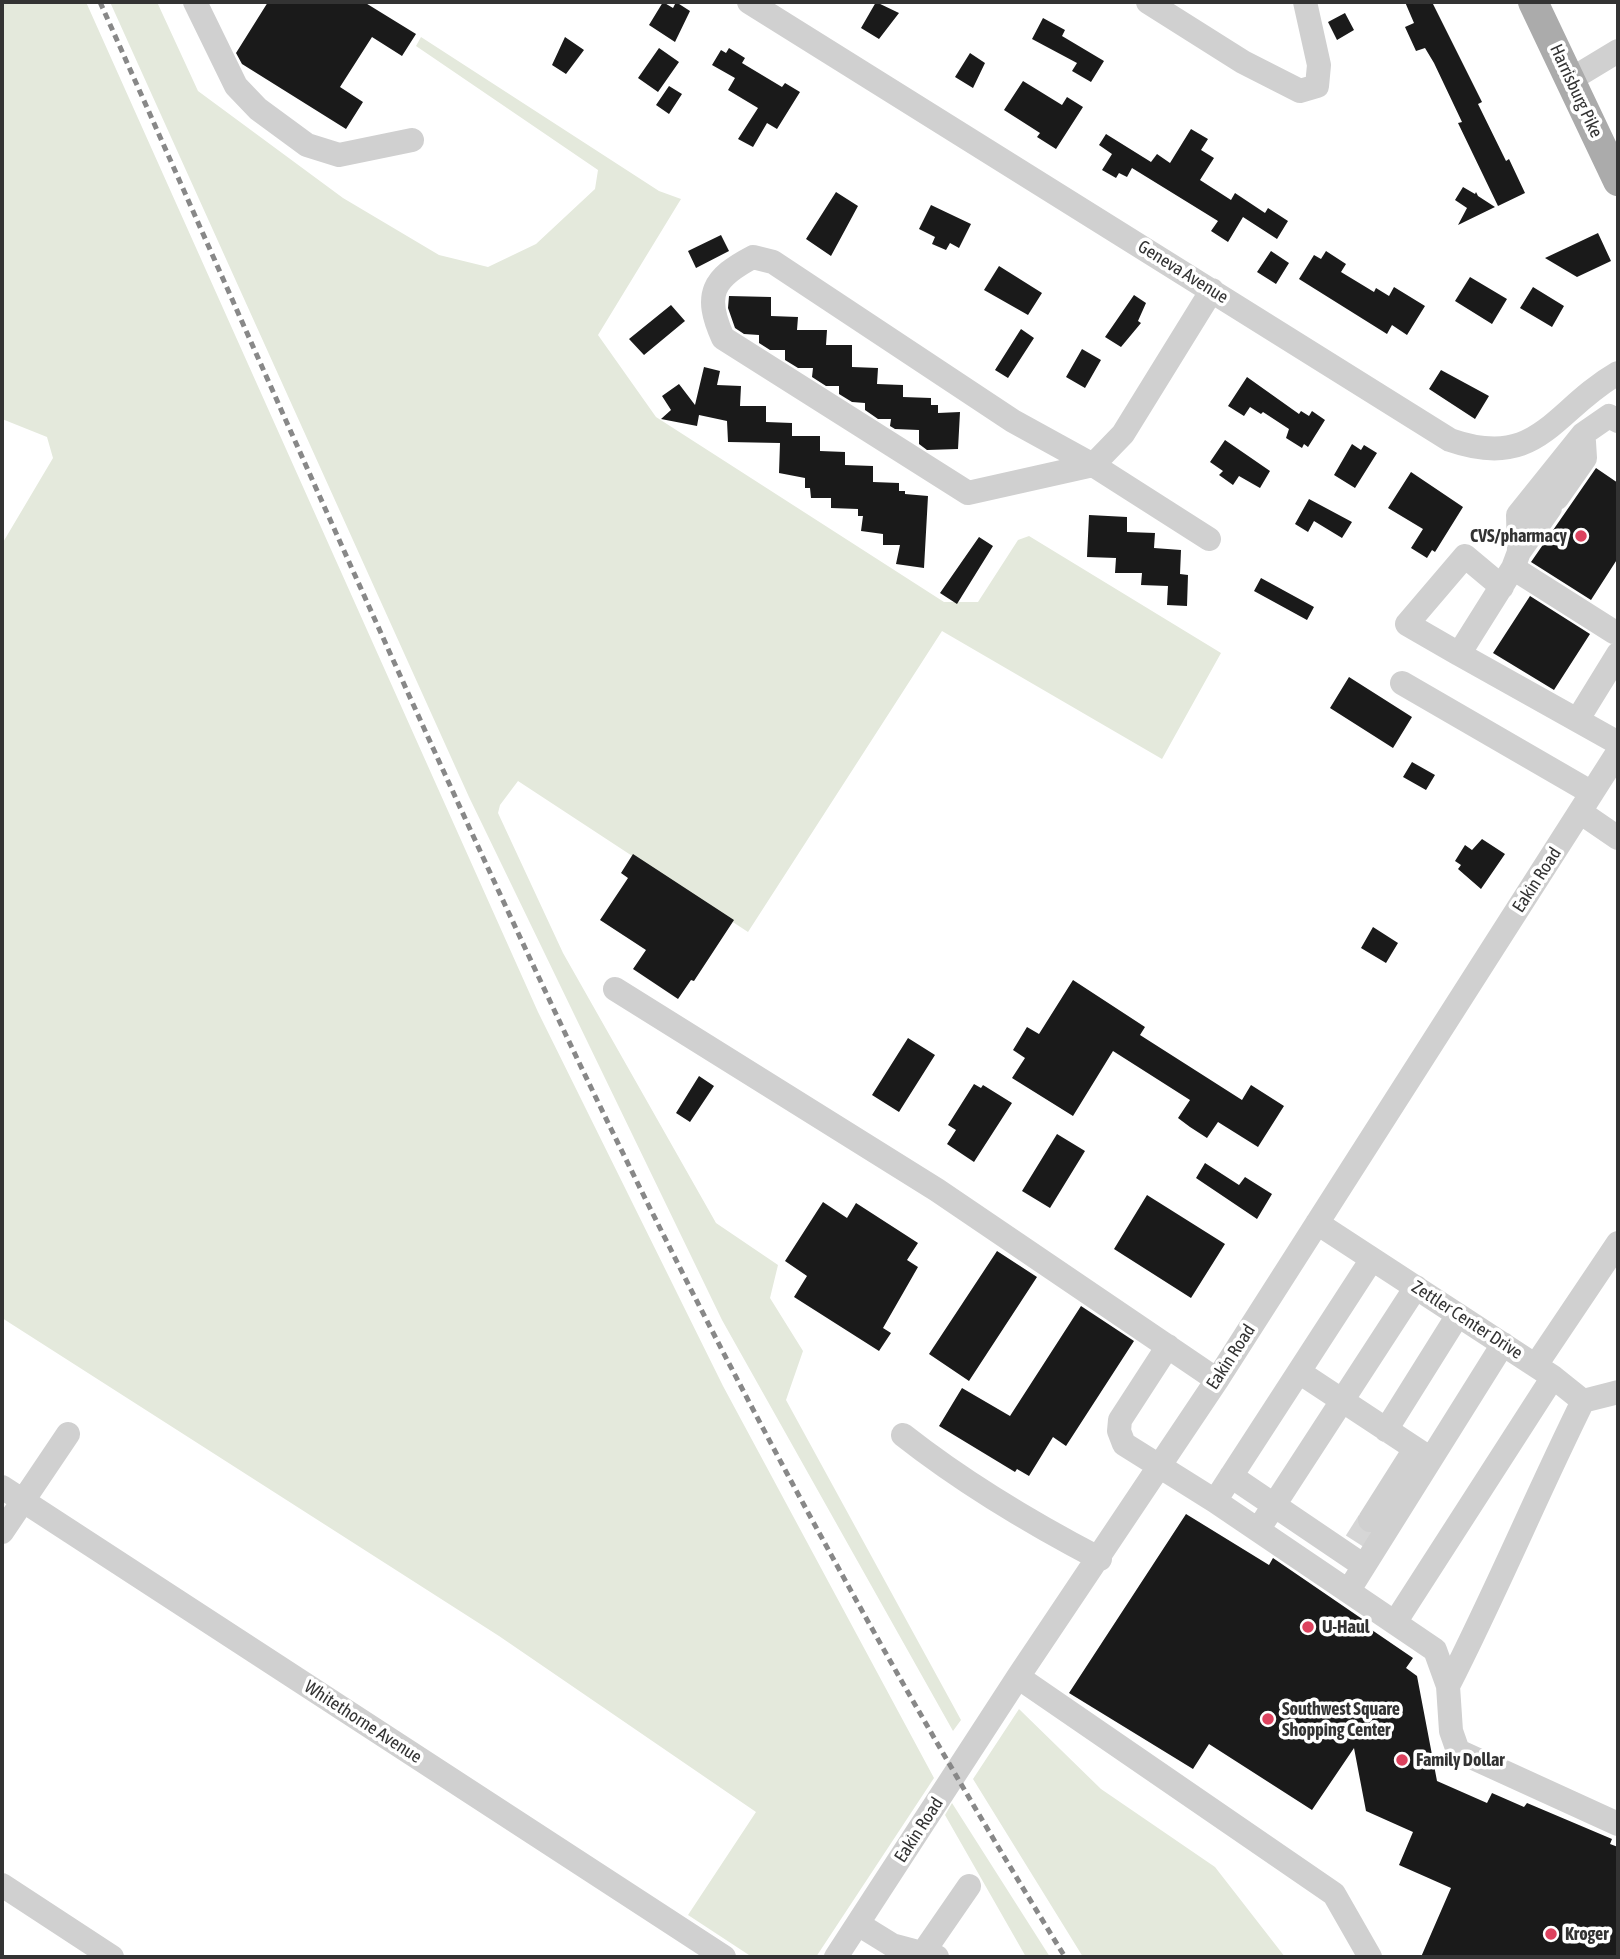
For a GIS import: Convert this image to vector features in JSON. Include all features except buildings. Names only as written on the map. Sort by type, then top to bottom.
[{"type":"main road","name":"Harrisburg Pike","points":[[1533,2],[1617,174]]},
{"type":"street","points":[[195,2],[236,86],[258,109],[307,145],[339,155],[412,140]]},
{"type":"street","name":"Geneva Avenue","points":[[749,2],[1437,433],[1483,451],[1518,447],[1534,439],[1618,373]]},
{"type":"street","points":[[1148,2],[1243,62],[1300,91],[1317,86],[1319,65],[1305,2]]},
{"type":"street","points":[[1570,80],[1618,51]]},
{"type":"street","points":[[1209,539],[1093,465],[1013,421],[773,262],[753,257],[725,271],[714,290],[713,315],[723,338],[968,493],[1093,465],[1123,434],[1212,290]]},
{"type":"street","points":[[1511,569],[1518,515],[1583,435],[1609,416],[1618,421]]},
{"type":"street","points":[[1459,654],[1553,503],[1585,458],[1583,435]]},
{"type":"street","points":[[1578,719],[1617,636],[1511,569],[1465,556],[1407,624],[1618,743]]},
{"type":"street","points":[[1402,683],[1586,802],[1618,838]]},
{"type":"street","name":"Eakin Road","points":[[836,1957],[1018,1677],[1100,1559],[1217,1380],[1618,752]]},
{"type":"street","points":[[615,989],[937,1190],[1217,1380]]},
{"type":"street","name":"Zettler Center Drive","points":[[1317,1223],[1544,1371],[1583,1401]]},
{"type":"street","points":[[1396,1621],[1618,1243]]},
{"type":"street","points":[[1215,1501],[1372,1259]]},
{"type":"street","points":[[1258,1530],[1416,1287]]},
{"type":"street","points":[[1386,1430],[1458,1315]]},
{"type":"street","points":[[1349,1590],[1356,1554],[1423,1454],[1503,1344]]},
{"type":"street","points":[[1168,1346],[1120,1420],[1119,1431],[1124,1444],[1215,1501],[1396,1621],[1435,1650],[1448,1686],[1451,1731],[1458,1751],[1618,1824]]},
{"type":"street","points":[[1299,1372],[1423,1454]]},
{"type":"street","points":[[1448,1686],[1492,1600],[1534,1499],[1583,1401],[1618,1392]]},
{"type":"street","points":[[2,1532],[12,1494],[68,1434]]},
{"type":"street","points":[[904,1435],[943,1467],[1054,1535],[1100,1559]]},
{"type":"street","points":[[1370,1520],[1423,1454]]},
{"type":"street","points":[[1231,1476],[1356,1554]]},
{"type":"street","name":"Whitethorne Avenue","points":[[12,1494],[724,1957]]},
{"type":"street","points":[[1018,1677],[1334,1894],[1370,1957]]},
{"type":"street","points":[[2,1885],[113,1957]]},
{"type":"street","points":[[858,1924],[892,1945],[927,1956],[969,1886]]},
{"type":"shaded area","points":[[2,2],[86,2],[538,1012],[723,1386],[934,1778],[816,1957],[752,1957],[688,1915],[756,1812],[499,1636],[2,1318],[2,544],[53,458],[47,437],[2,419]]},
{"type":"shaded area","points":[[110,2],[157,2],[198,91],[343,198],[439,255],[488,267],[536,244],[595,189],[598,170],[416,46],[421,37],[659,191],[681,199],[598,335],[656,417],[944,602],[978,602],[1018,540],[1029,536],[1221,653],[1162,759],[942,631],[748,932],[518,781],[500,805],[498,813],[563,953],[716,1223],[778,1265],[770,1298],[803,1351],[786,1400],[961,1720],[953,1731],[722,1320],[469,797]]},
{"type":"shaded area","points":[[1019,1709],[1101,1789],[1215,1867],[1285,1957],[1083,1957],[973,1779]]},
{"type":"shaded area","points":[[952,1803],[1050,1957],[1026,1957],[945,1815]]},
{"type":"tunnel","points":[[1356,1542],[1370,1520]]},
{"type":"railway","points":[[100,2],[428,738],[600,1107],[724,1355],[789,1477],[924,1720],[1065,1957]]},
{"type":"place","name":"CVS/pharmacy","points":[[1581,536]]},
{"type":"place","name":"U-Haul","points":[[1308,1627]]},
{"type":"place","name":"Southwest Square Shopping Center","points":[[1268,1719]]},
{"type":"place","name":"Family Dollar","points":[[1402,1760]]},
{"type":"place","name":"Kroger","points":[[1551,1934]]}]
